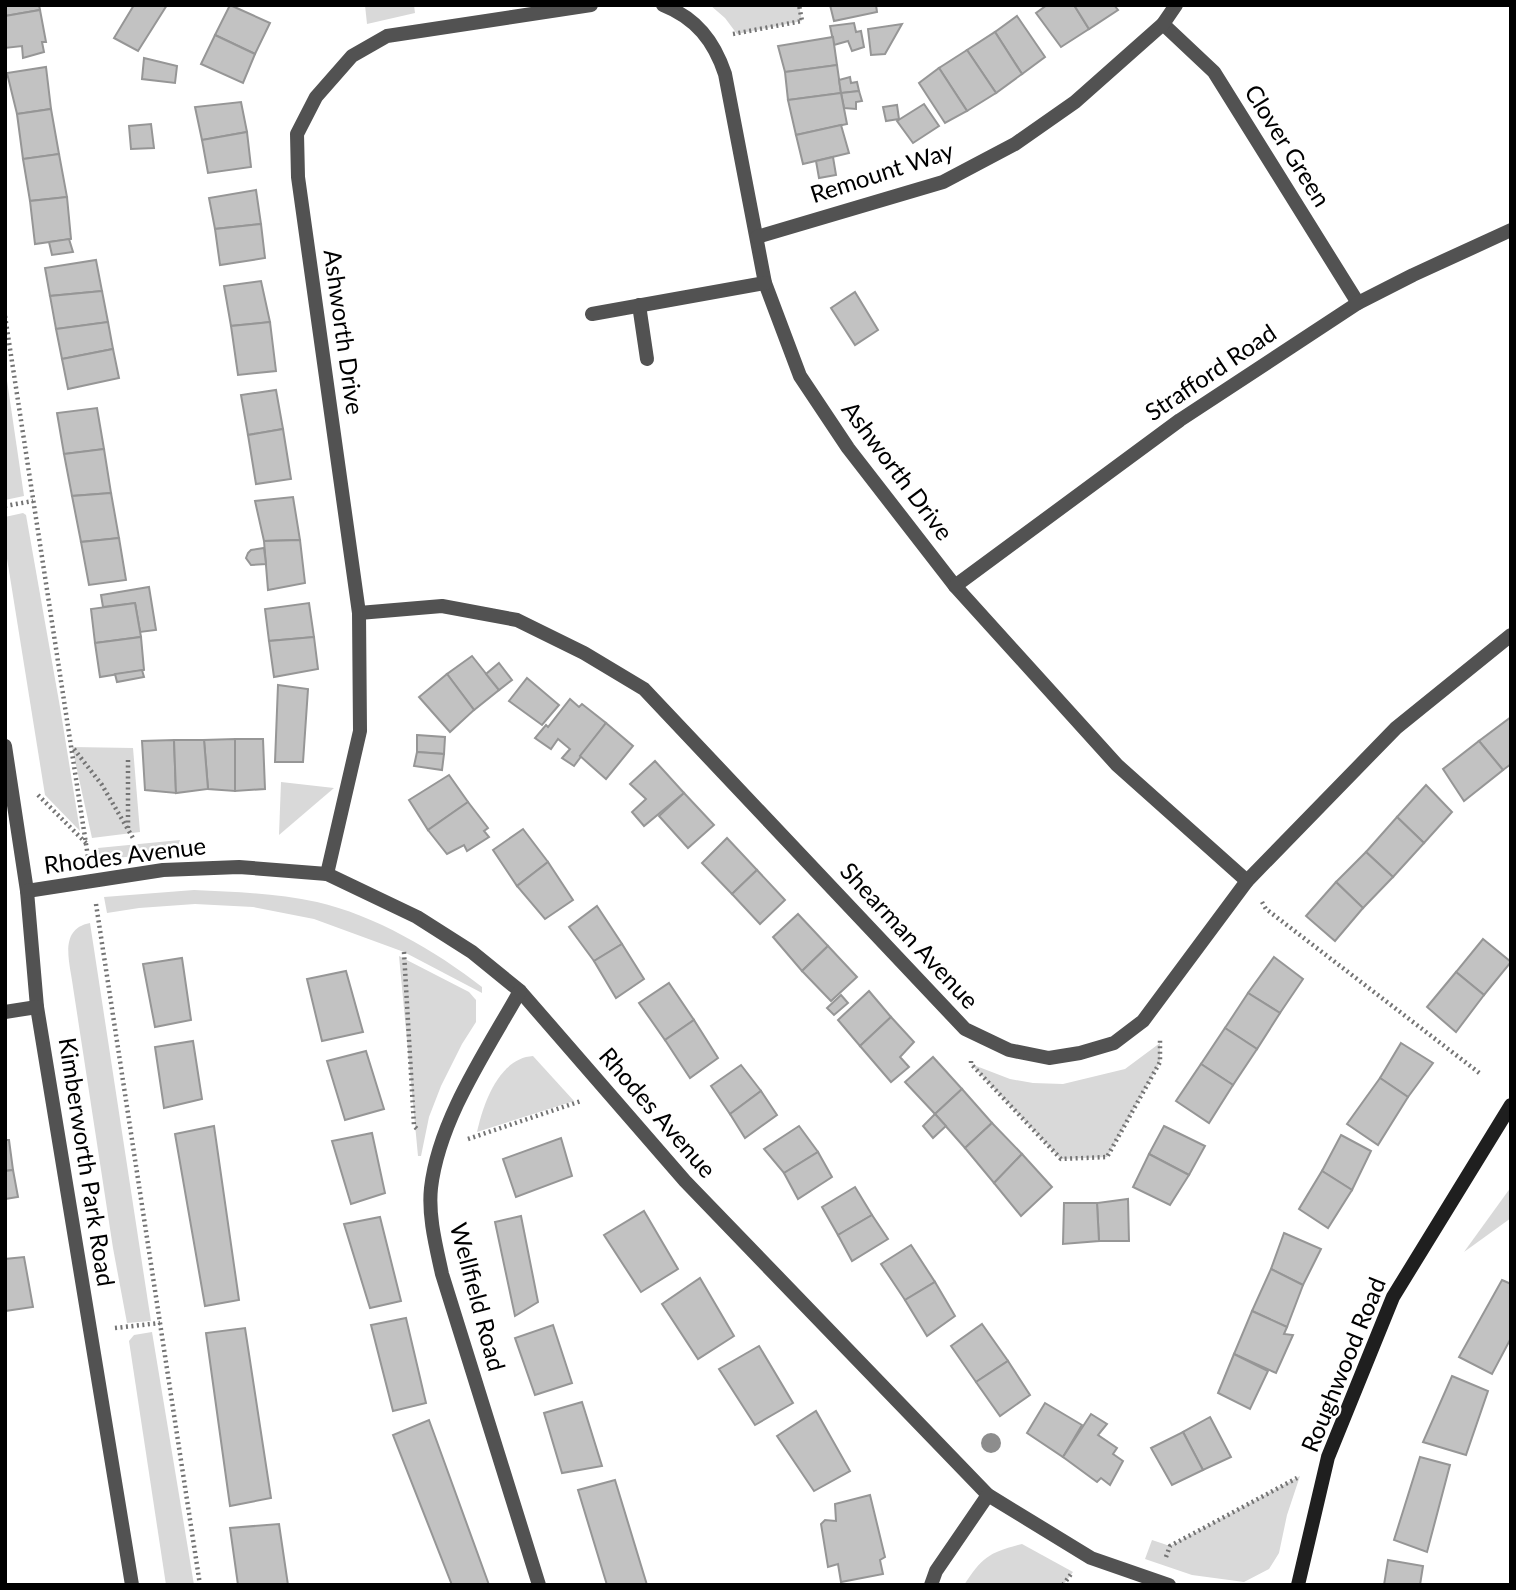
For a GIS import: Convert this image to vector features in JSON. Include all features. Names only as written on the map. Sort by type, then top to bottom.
[{"type":"street","name":"Ashworth Drive","points":[[327,874],[360,732],[359,613],[298,177],[297,134],[316,97],[352,56],[387,36],[591,5]]},
{"type":"street","name":"Ashworth Drive","points":[[663,5],[694,22],[719,56],[725,74],[765,283],[800,376],[848,448],[955,586],[1117,765],[1247,881]]},
{"type":"street","name":"Remount Way","points":[[757,237],[943,182],[1015,144],[1075,103],[1163,24],[1176,5]]},
{"type":"street","name":"Clover Green","points":[[1163,24],[1214,72],[1358,303]]},
{"type":"street","name":"Strafford Road","points":[[955,586],[1180,420],[1358,303],[1511,230]]},
{"type":"street","points":[[592,314],[765,283]]},
{"type":"street","points":[[639,305],[647,359]]},
{"type":"street","name":"Shearman Avenue","points":[[359,613],[442,606],[517,620],[584,653],[644,688],[965,1029],[1009,1050],[1049,1058],[1114,1043],[1143,1021],[1247,881],[1396,728],[1511,635]]},
{"type":"street","name":"Kimberworth Park Road","points":[[5,746],[27,891],[37,1007],[132,1585]]},
{"type":"street","name":"Rhodes Avenue","points":[[27,891],[163,870],[239,867],[327,874],[417,917],[472,952],[520,991],[685,1181],[988,1495],[1091,1558],[1163,1583]]},
{"type":"street","name":"Wellfield Road","points":[[520,991],[471,1079],[440,1149],[431,1189],[433,1233],[442,1274],[540,1585]]},
{"type":"street","points":[[5,1012],[37,1007]]},
{"type":"street","name":"Roughwood Road","points":[[1298,1585],[1327,1463],[1392,1297],[1511,1105]]},
{"type":"street","points":[[931,1585],[936,1571],[988,1495]]},
{"type":"path","points":[[708,38],[802,21],[799,5]]},
{"type":"path","points":[[5,316],[200,1585]]},
{"type":"path","points":[[5,506],[33,501]]},
{"type":"path","points":[[72,747],[102,785],[133,838]]},
{"type":"path","points":[[128,758],[128,829]]},
{"type":"path","points":[[8,764],[86,844]]},
{"type":"path","points":[[1247,881],[1266,909],[1482,1075]]},
{"type":"path","points":[[404,952],[414,1126],[440,1149],[580,1101]]},
{"type":"path","points":[[965,1029],[971,1064],[1061,1159],[1107,1157],[1160,1062],[1160,998]]},
{"type":"path","points":[[91,1331],[160,1323]]},
{"type":"path","points":[[1163,1583],[1170,1546],[1327,1463]]},
{"type":"shaded area","points":[[365,5],[414,5],[415,13],[367,24]]},
{"type":"shaded area","points":[[710,5],[799,5],[802,21],[737,34],[725,18]]},
{"type":"shaded area","points":[[5,367],[24,496],[5,500]]},
{"type":"shaded area","points":[[23,513],[26,515],[80,831],[45,795],[5,546],[5,517]]},
{"type":"shaded area","points":[[72,747],[133,748],[140,832],[92,838]]},
{"type":"shaded area","points":[[281,782],[334,788],[279,835]]},
{"type":"shaded area","points":[[180,840],[176,852],[96,860],[94,850],[98,848]]},
{"type":"shaded area","points":[[194,890],[256,893],[339,908],[382,925],[425,948],[482,987],[482,993],[404,952],[314,919],[253,907],[195,904],[107,913],[104,897]]},
{"type":"shaded area","points":[[90,923],[151,1321],[127,1323],[70,968],[68,948],[73,932]]},
{"type":"shaded area","points":[[399,956],[469,992],[476,1000],[476,1022],[441,1086],[429,1117],[421,1156],[418,1156]]},
{"type":"shaded area","points":[[1160,1043],[1160,1062],[1107,1157],[1061,1159],[971,1064],[1010,1079],[1063,1084],[1125,1069]]},
{"type":"shaded area","points":[[533,1056],[574,1101],[477,1132],[494,1084],[511,1065]]},
{"type":"shaded area","points":[[1511,1187],[1511,1218],[1464,1252]]},
{"type":"shaded area","points":[[152,1332],[194,1585],[166,1585],[129,1341],[134,1335]]},
{"type":"shaded area","points":[[1300,1476],[1287,1515],[1279,1553],[1269,1569],[1244,1582],[1192,1575],[1145,1559],[1152,1540],[1170,1546]]},
{"type":"shaded area","points":[[1022,1544],[1073,1572],[1063,1585],[964,1585],[988,1557]]},
{"type":"building","points":[[5,5],[39,5],[40,10],[5,16]]},
{"type":"building","points":[[134,5],[167,5],[138,51],[114,38]]},
{"type":"building","points":[[230,5],[270,23],[255,54],[215,35]]},
{"type":"building","points":[[830,5],[876,5],[877,12],[834,21]]},
{"type":"building","points":[[1047,5],[1074,5],[1089,29],[1061,47],[1036,13]]},
{"type":"building","points":[[1074,5],[1114,5],[1118,10],[1089,29]]},
{"type":"building","points":[[40,10],[46,42],[42,42],[44,52],[23,58],[22,46],[5,48],[5,16]]},
{"type":"building","points":[[1017,16],[1045,57],[1022,74],[995,32]]},
{"type":"building","points":[[854,23],[856,32],[861,31],[864,47],[852,51],[848,41],[834,45],[830,26]]},
{"type":"building","points":[[902,24],[885,54],[871,55],[868,29]]},
{"type":"building","points":[[995,32],[1022,74],[996,93],[967,50]]},
{"type":"building","points":[[215,35],[255,54],[243,83],[201,64]]},
{"type":"building","points":[[833,37],[837,65],[785,72],[778,46]]},
{"type":"building","points":[[967,50],[996,93],[967,111],[939,68]]},
{"type":"building","points":[[144,58],[177,66],[175,83],[142,79]]},
{"type":"building","points":[[837,65],[841,93],[788,100],[785,72]]},
{"type":"building","points":[[46,67],[51,109],[17,114],[7,73]]},
{"type":"building","points":[[939,68],[967,111],[945,123],[919,83]]},
{"type":"building","points":[[850,77],[851,83],[857,82],[859,91],[841,93],[839,80]]},
{"type":"building","points":[[859,91],[862,101],[856,102],[856,109],[844,108],[841,93]]},
{"type":"building","points":[[841,93],[847,124],[796,135],[788,100]]},
{"type":"building","points":[[241,102],[247,132],[202,140],[195,107]]},
{"type":"building","points":[[924,104],[939,126],[913,143],[897,121]]},
{"type":"building","points":[[897,105],[899,119],[886,121],[883,107]]},
{"type":"building","points":[[51,109],[59,154],[23,159],[17,114]]},
{"type":"building","points":[[151,124],[154,148],[131,149],[129,126]]},
{"type":"building","points":[[841,125],[849,153],[803,164],[796,135]]},
{"type":"building","points":[[247,132],[251,167],[208,173],[202,140]]},
{"type":"building","points":[[59,154],[67,197],[30,201],[23,159]]},
{"type":"building","points":[[833,157],[836,175],[819,178],[816,161]]},
{"type":"building","points":[[256,190],[261,224],[215,229],[209,198]]},
{"type":"building","points":[[67,197],[71,239],[35,244],[30,201]]},
{"type":"building","points":[[261,224],[265,258],[220,265],[215,229]]},
{"type":"building","points":[[69,239],[73,252],[52,255],[49,242]]},
{"type":"building","points":[[96,260],[102,291],[50,296],[45,268]]},
{"type":"building","points":[[261,281],[270,322],[231,326],[224,286]]},
{"type":"building","points":[[102,291],[108,322],[56,329],[50,296]]},
{"type":"building","points":[[855,292],[878,330],[855,345],[831,308]]},
{"type":"building","points":[[108,322],[113,349],[62,359],[56,329]]},
{"type":"building","points":[[270,322],[276,371],[238,375],[231,326]]},
{"type":"building","points":[[113,349],[119,378],[68,389],[62,359]]},
{"type":"building","points":[[276,390],[283,429],[248,435],[241,395]]},
{"type":"building","points":[[97,408],[104,449],[64,454],[57,413]]},
{"type":"building","points":[[283,429],[291,479],[256,484],[248,435]]},
{"type":"building","points":[[104,449],[111,493],[72,496],[64,454]]},
{"type":"building","points":[[111,493],[119,538],[81,542],[72,496]]},
{"type":"building","points":[[293,497],[300,540],[264,541],[255,501]]},
{"type":"building","points":[[119,538],[126,580],[89,585],[81,542]]},
{"type":"building","points":[[300,540],[305,583],[268,590],[264,541]]},
{"type":"building","points":[[264,548],[266,564],[251,565],[246,558],[248,553]]},
{"type":"building","points":[[149,587],[156,630],[140,632],[135,603],[103,607],[101,595]]},
{"type":"building","points":[[135,603],[141,637],[95,643],[91,609]]},
{"type":"building","points":[[309,603],[314,637],[269,641],[265,609]]},
{"type":"building","points":[[141,637],[144,670],[100,677],[95,643]]},
{"type":"building","points":[[314,637],[318,669],[274,677],[269,641]]},
{"type":"building","points":[[472,656],[499,690],[474,710],[447,674]]},
{"type":"building","points":[[499,663],[512,680],[499,690],[486,674]]},
{"type":"building","points":[[142,670],[144,677],[117,682],[115,674]]},
{"type":"building","points":[[447,674],[474,710],[450,732],[419,697]]},
{"type":"building","points":[[527,678],[559,705],[542,725],[509,701]]},
{"type":"building","points":[[278,685],[308,689],[303,762],[275,762]]},
{"type":"building","points":[[570,699],[579,707],[582,704],[606,723],[574,766],[562,758],[570,749],[558,739],[551,749],[535,738],[546,725],[548,727]]},
{"type":"building","points":[[1511,717],[1511,764],[1503,770],[1479,741]]},
{"type":"building","points":[[606,723],[633,746],[606,779],[580,756]]},
{"type":"building","points":[[417,735],[445,737],[444,754],[417,752]]},
{"type":"building","points":[[235,739],[235,791],[208,789],[204,740]]},
{"type":"building","points":[[235,739],[263,739],[265,789],[235,791]]},
{"type":"building","points":[[174,740],[176,793],[145,790],[142,741]]},
{"type":"building","points":[[174,740],[204,740],[208,789],[176,793]]},
{"type":"building","points":[[1479,741],[1503,770],[1464,801],[1443,769]]},
{"type":"building","points":[[417,752],[444,754],[442,770],[414,766]]},
{"type":"building","points":[[655,761],[684,793],[644,826],[632,812],[646,799],[630,784]]},
{"type":"building","points":[[449,775],[468,802],[428,830],[409,800]]},
{"type":"building","points":[[1426,785],[1452,812],[1424,843],[1397,817]]},
{"type":"building","points":[[684,793],[714,825],[688,848],[659,816]]},
{"type":"building","points":[[468,802],[488,828],[484,831],[489,837],[467,851],[464,845],[447,854],[428,830]]},
{"type":"building","points":[[1397,817],[1424,843],[1393,877],[1366,852]]},
{"type":"building","points":[[523,829],[548,862],[517,886],[493,850]]},
{"type":"building","points":[[727,838],[757,870],[732,894],[702,863]]},
{"type":"building","points":[[1366,852],[1393,877],[1363,908],[1336,882]]},
{"type":"building","points":[[548,862],[573,900],[545,919],[517,886]]},
{"type":"building","points":[[757,870],[785,900],[760,924],[732,894]]},
{"type":"building","points":[[1336,882],[1363,908],[1335,941],[1306,916]]},
{"type":"building","points":[[597,906],[622,944],[594,961],[569,927]]},
{"type":"building","points":[[798,914],[828,946],[802,971],[773,937]]},
{"type":"building","points":[[1483,939],[1511,962],[1484,995],[1456,972]]},
{"type":"building","points":[[622,944],[644,979],[616,998],[594,961]]},
{"type":"building","points":[[828,946],[857,977],[831,1001],[802,971]]},
{"type":"building","points":[[1274,957],[1303,979],[1280,1013],[1248,993]]},
{"type":"building","points":[[182,958],[191,1020],[155,1027],[143,964]]},
{"type":"building","points":[[346,971],[363,1032],[322,1041],[307,979]]},
{"type":"building","points":[[1456,972],[1484,995],[1456,1032],[1427,1007]]},
{"type":"building","points":[[669,983],[694,1020],[665,1040],[639,1003]]},
{"type":"building","points":[[869,991],[891,1017],[860,1046],[838,1020]]},
{"type":"building","points":[[1248,993],[1280,1013],[1257,1049],[1225,1028]]},
{"type":"building","points":[[841,995],[848,1003],[834,1015],[827,1008]]},
{"type":"building","points":[[891,1017],[914,1042],[900,1057],[909,1067],[891,1082],[860,1046]]},
{"type":"building","points":[[694,1020],[718,1058],[690,1078],[665,1040]]},
{"type":"building","points":[[1225,1028],[1257,1049],[1233,1085],[1201,1064]]},
{"type":"building","points":[[193,1041],[202,1099],[164,1108],[155,1047]]},
{"type":"building","points":[[1401,1043],[1433,1063],[1408,1097],[1380,1078]]},
{"type":"building","points":[[366,1051],[384,1109],[345,1120],[327,1061]]},
{"type":"building","points":[[933,1057],[962,1089],[935,1114],[905,1082]]},
{"type":"building","points":[[1201,1064],[1233,1085],[1209,1123],[1176,1101]]},
{"type":"building","points":[[741,1065],[761,1091],[730,1114],[711,1086]]},
{"type":"building","points":[[1380,1078],[1408,1097],[1378,1145],[1347,1124]]},
{"type":"building","points":[[962,1089],[992,1123],[965,1148],[935,1114]]},
{"type":"building","points":[[761,1091],[777,1115],[745,1138],[730,1114]]},
{"type":"building","points":[[935,1114],[946,1126],[933,1138],[923,1126]]},
{"type":"building","points":[[992,1123],[1022,1154],[994,1183],[965,1148]]},
{"type":"building","points":[[214,1126],[239,1300],[205,1306],[175,1134]]},
{"type":"building","points":[[799,1126],[818,1152],[784,1173],[764,1149]]},
{"type":"building","points":[[1164,1126],[1205,1146],[1189,1175],[1149,1154]]},
{"type":"building","points":[[372,1133],[385,1193],[351,1204],[332,1141]]},
{"type":"building","points":[[1341,1135],[1371,1151],[1352,1190],[1322,1171]]},
{"type":"building","points":[[561,1138],[572,1176],[516,1197],[503,1159]]},
{"type":"building","points":[[5,1140],[9,1140],[13,1170],[5,1171]]},
{"type":"building","points":[[818,1152],[832,1177],[798,1199],[784,1173]]},
{"type":"building","points":[[1022,1154],[1052,1187],[1021,1216],[994,1183]]},
{"type":"building","points":[[1149,1154],[1189,1175],[1170,1205],[1133,1187]]},
{"type":"building","points":[[13,1170],[18,1197],[5,1199],[5,1171]]},
{"type":"building","points":[[1322,1171],[1352,1190],[1328,1228],[1299,1209]]},
{"type":"building","points":[[855,1187],[872,1215],[838,1235],[822,1207]]},
{"type":"building","points":[[1128,1199],[1129,1241],[1099,1241],[1097,1203]]},
{"type":"building","points":[[1064,1203],[1097,1203],[1099,1241],[1063,1244]]},
{"type":"building","points":[[644,1211],[678,1269],[641,1292],[604,1235]]},
{"type":"building","points":[[872,1215],[888,1239],[852,1261],[838,1235]]},
{"type":"building","points":[[521,1216],[538,1302],[515,1316],[495,1222]]},
{"type":"building","points":[[380,1217],[401,1301],[370,1308],[344,1224]]},
{"type":"building","points":[[1284,1233],[1321,1249],[1303,1285],[1271,1269]]},
{"type":"building","points":[[911,1245],[935,1282],[905,1300],[881,1264]]},
{"type":"building","points":[[24,1257],[33,1307],[5,1311],[5,1259]]},
{"type":"building","points":[[1271,1269],[1303,1285],[1287,1327],[1252,1311]]},
{"type":"building","points":[[700,1278],[734,1336],[698,1359],[662,1304]]},
{"type":"building","points":[[1502,1280],[1511,1284],[1511,1338],[1492,1374],[1459,1357]]},
{"type":"building","points":[[935,1282],[955,1316],[927,1336],[905,1300]]},
{"type":"building","points":[[1252,1311],[1287,1327],[1284,1334],[1293,1335],[1276,1373],[1234,1354]]},
{"type":"building","points":[[406,1318],[426,1403],[393,1411],[371,1325]]},
{"type":"building","points":[[982,1324],[1008,1361],[976,1382],[951,1346]]},
{"type":"building","points":[[553,1325],[572,1383],[535,1395],[515,1338]]},
{"type":"building","points":[[245,1328],[271,1498],[230,1506],[206,1333]]},
{"type":"building","points":[[759,1346],[793,1403],[755,1425],[719,1369]]},
{"type":"building","points":[[1234,1354],[1268,1371],[1250,1409],[1218,1393]]},
{"type":"building","points":[[1008,1361],[1030,1395],[1000,1416],[976,1382]]},
{"type":"building","points":[[1452,1376],[1488,1391],[1466,1455],[1423,1442]]},
{"type":"building","points":[[582,1402],[602,1466],[562,1473],[544,1413]]},
{"type":"building","points":[[1045,1403],[1082,1425],[1063,1457],[1027,1433]]},
{"type":"building","points":[[816,1411],[850,1471],[814,1491],[777,1436]]},
{"type":"building","points":[[1091,1414],[1107,1424],[1098,1435],[1117,1448],[1113,1454],[1123,1461],[1110,1485],[1101,1478],[1097,1482],[1063,1457]]},
{"type":"building","points":[[1210,1417],[1231,1457],[1203,1470],[1183,1432]]},
{"type":"building","points":[[429,1420],[489,1585],[452,1585],[393,1435]]},
{"type":"building","points":[[1183,1432],[1203,1470],[1172,1485],[1151,1448]]},
{"type":"building","points":[[1420,1457],[1450,1465],[1427,1552],[1394,1540]]},
{"type":"building","points":[[615,1480],[647,1585],[607,1585],[578,1490]]},
{"type":"building","points":[[870,1495],[885,1557],[880,1560],[883,1574],[841,1582],[838,1564],[828,1567],[821,1524],[825,1520],[836,1521],[835,1504]]},
{"type":"building","points":[[279,1524],[288,1585],[238,1585],[230,1528]]},
{"type":"building","points":[[1388,1560],[1423,1566],[1420,1585],[1384,1585]]}]
